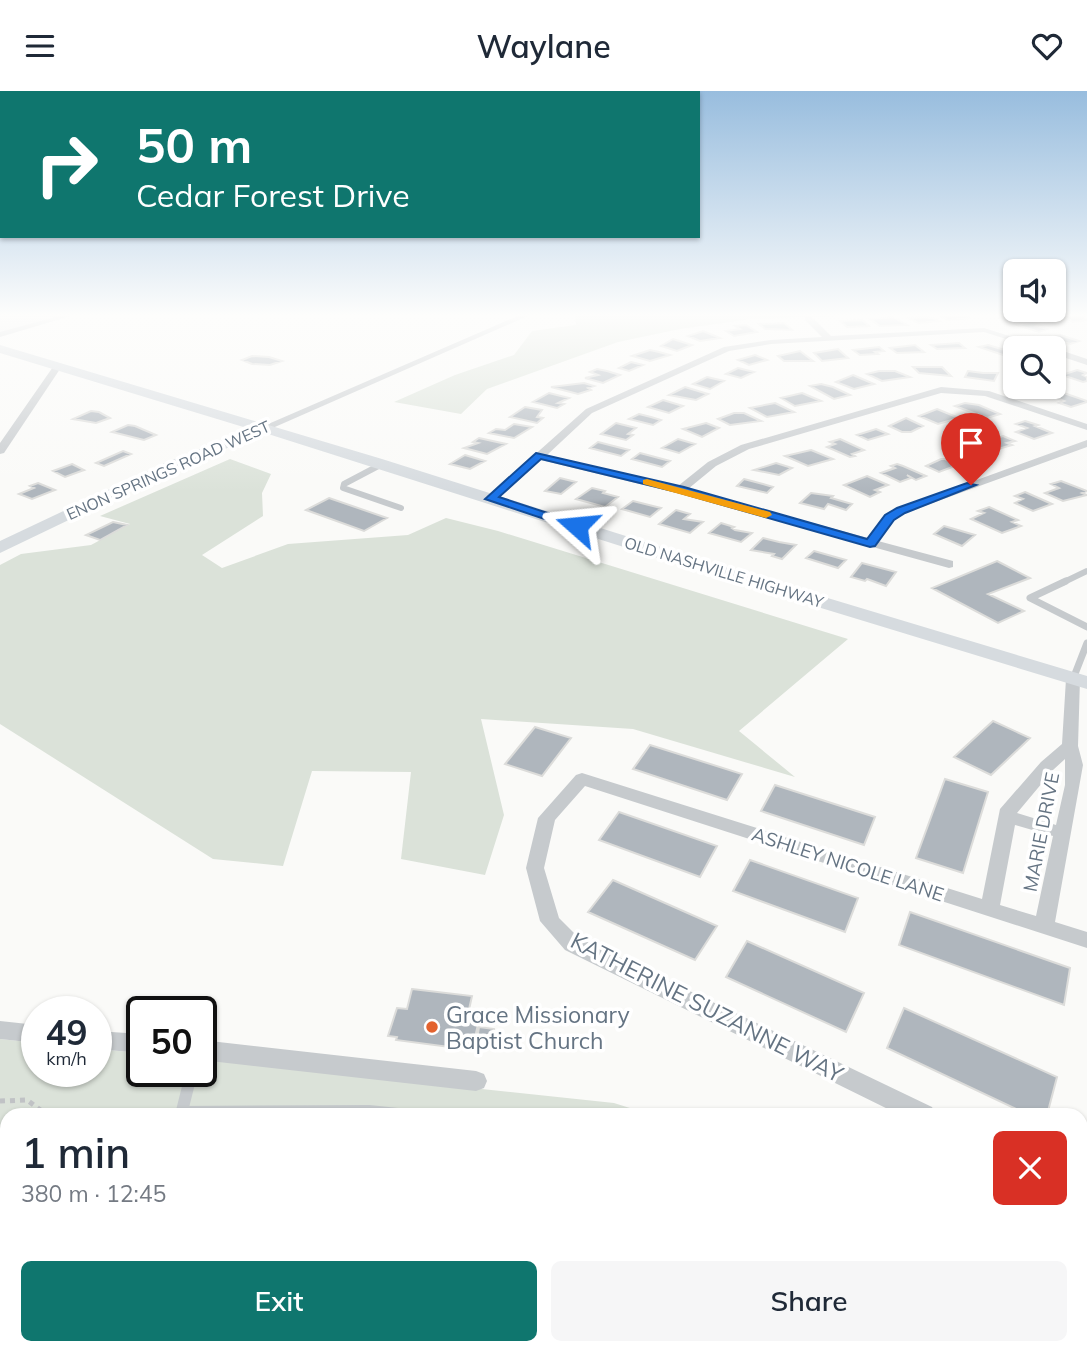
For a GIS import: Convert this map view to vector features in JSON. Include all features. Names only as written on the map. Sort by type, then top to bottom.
[{"type":"main road","name":"OLD NASHVILLE HIGHWAY","points":[[84,374],[1080,681]]},
{"type":"street","points":[[0,451],[53,374]]},
{"type":"street","name":"ENON SPRINGS ROAD WEST","points":[[336,395],[373,374]]},
{"type":"street","name":"ENON SPRINGS ROAD WEST","points":[[0,548],[170,466],[385,374]]},
{"type":"street","points":[[491,499],[589,411],[670,374]]},
{"type":"street","points":[[680,490],[712,464],[745,447],[941,390],[986,393],[1087,427]]},
{"type":"street","points":[[870,543],[889,517],[901,510],[1087,443]]},
{"type":"street","points":[[539,456],[680,490],[949,564]]},
{"type":"street","name":"MARIE DRIVE","points":[[1044,926],[1075,765],[1070,746],[1080,681]]},
{"type":"street","name":"MARIE DRIVE","points":[[990,909],[1010,809],[1039,775],[1070,746]]},
{"type":"street","name":"KATHERINE SUZANNE WAY","points":[[609,789],[582,779],[547,818],[535,869],[550,921],[557,929],[572,944],[910,1108]]},
{"type":"street","name":"ASHLEY NICOLE LANE","points":[[609,789],[1087,940]]},
{"type":"street","points":[[1008,817],[1063,833]]},
{"type":"street","points":[[0,1030],[21,1032]]},
{"type":"street","points":[[217,1052],[476,1081]]},
{"type":"lane","points":[[383,464],[344,484],[343,488],[401,507]]},
{"type":"lane","points":[[1087,571],[1030,599],[1087,627]]},
{"type":"lane","points":[[1080,681],[1086,646]]},
{"type":"lane","points":[[183,1108],[188,1087]]},
{"type":"path","points":[[0,1101],[27,1100],[38,1108]]},
{"type":"shaded area","points":[[529,374],[487,389],[461,414],[394,402],[455,375]]},
{"type":"shaded area","points":[[230,459],[271,474],[262,493],[263,516],[202,555],[222,568],[288,544],[408,535],[446,518],[498,531],[848,639],[739,731],[795,777],[633,729],[481,719],[504,815],[485,875],[401,859],[411,772],[312,771],[283,866],[213,859],[0,724],[0,565],[21,554],[91,545],[130,524],[100,516]]},
{"type":"shaded area","points":[[0,1039],[21,1041],[21,1087],[112,1087],[112,1050],[126,1052],[126,1087],[217,1087],[217,1061],[614,1103],[630,1108],[0,1108]]},
{"type":"building","points":[[595,374],[620,375],[603,383],[585,378],[598,375]]},
{"type":"building","points":[[726,374],[750,374],[741,378]]},
{"type":"building","points":[[867,374],[902,374],[910,377],[882,381]]},
{"type":"building","points":[[967,374],[998,374],[994,381],[965,377]]},
{"type":"building","points":[[1066,374],[1085,374],[1083,375],[1087,377],[1087,381],[1066,376]]},
{"type":"building","points":[[853,375],[874,384],[854,389],[836,382]]},
{"type":"building","points":[[707,377],[724,381],[710,389],[693,384]]},
{"type":"building","points":[[584,383],[594,386],[588,388],[591,390],[578,394],[551,387]]},
{"type":"building","points":[[821,384],[850,395],[834,399],[810,386]]},
{"type":"building","points":[[685,387],[708,394],[696,400],[669,395]]},
{"type":"building","points":[[549,393],[569,398],[558,403],[564,404],[557,408],[533,402]]},
{"type":"building","points":[[802,393],[821,401],[795,406],[781,398]]},
{"type":"building","points":[[1066,394],[1087,402],[1071,407],[1059,403],[1064,401],[1059,399],[1066,399]]},
{"type":"building","points":[[663,400],[683,406],[669,413],[648,407]]},
{"type":"building","points":[[775,403],[794,412],[767,417],[750,408]]},
{"type":"building","points":[[965,403],[979,405],[1000,414],[987,418],[955,406]]},
{"type":"building","points":[[525,407],[542,410],[537,417],[543,418],[537,423],[510,417]]},
{"type":"building","points":[[937,409],[959,418],[938,424],[919,416]]},
{"type":"building","points":[[91,411],[110,418],[96,423],[73,419]]},
{"type":"building","points":[[734,413],[744,413],[761,421],[730,425],[718,419]]},
{"type":"building","points":[[639,414],[661,420],[653,425],[629,419]]},
{"type":"building","points":[[906,418],[923,426],[911,432],[902,432],[889,426]]},
{"type":"building","points":[[1025,421],[1052,433],[1034,439],[1016,432],[1027,428],[1016,424]]},
{"type":"building","points":[[616,423],[636,428],[628,434],[633,435],[626,440],[601,434]]},
{"type":"building","points":[[706,423],[719,428],[702,437],[683,429]]},
{"type":"building","points":[[514,424],[532,427],[514,438],[489,433],[496,429],[505,430]]},
{"type":"building","points":[[128,425],[156,435],[144,440],[112,432]]},
{"type":"building","points":[[876,429],[888,434],[868,440],[857,435]]},
{"type":"building","points":[[1003,436],[1015,441],[1007,443],[1012,445],[998,449],[982,443]]},
{"type":"building","points":[[479,438],[506,444],[487,454],[464,448],[478,443],[473,442]]},
{"type":"building","points":[[678,439],[695,444],[679,453],[662,448]]},
{"type":"building","points":[[840,439],[864,450],[850,457],[827,447],[835,444],[830,442]]},
{"type":"building","points":[[598,442],[629,450],[621,456],[590,448]]},
{"type":"building","points":[[966,443],[981,450],[972,454],[979,457],[969,461],[945,451],[952,445]]},
{"type":"building","points":[[811,450],[833,459],[808,466],[785,456]]},
{"type":"building","points":[[123,451],[131,454],[104,466],[96,463]]},
{"type":"building","points":[[640,453],[670,461],[662,467],[632,459]]},
{"type":"building","points":[[465,455],[485,461],[470,469],[450,464]]},
{"type":"building","points":[[941,459],[958,465],[939,472],[926,466]]},
{"type":"building","points":[[776,463],[792,468],[779,475],[754,470]]},
{"type":"building","points":[[72,464],[84,470],[65,477],[53,471]]},
{"type":"building","points":[[897,464],[926,476],[916,480],[907,475],[911,478],[900,482],[881,473],[895,468],[891,466]]},
{"type":"building","points":[[867,476],[888,485],[875,490],[880,492],[870,497],[844,485]]},
{"type":"building","points":[[560,478],[576,482],[561,494],[545,491]]},
{"type":"building","points":[[744,479],[773,487],[767,493],[737,486]]},
{"type":"building","points":[[1061,481],[1087,491],[1082,493],[1087,495],[1063,501],[1045,493],[1059,488],[1051,484]]},
{"type":"building","points":[[38,483],[55,490],[32,499],[19,494],[34,488],[30,486]]},
{"type":"building","points":[[592,488],[618,497],[605,507],[576,499]]},
{"type":"building","points":[[1025,492],[1052,504],[1033,511],[1015,503],[1023,499],[1015,496]]},
{"type":"building","points":[[811,493],[833,496],[831,498],[852,504],[846,510],[828,504],[824,509],[800,503]]},
{"type":"building","points":[[329,498],[387,518],[364,531],[306,510]]},
{"type":"building","points":[[633,501],[661,508],[650,517],[622,509]]},
{"type":"building","points":[[989,507],[1018,520],[1012,522],[1021,526],[1002,533],[971,519],[984,513],[978,511]]},
{"type":"building","points":[[676,510],[690,514],[684,519],[703,522],[690,533],[659,524]]},
{"type":"building","points":[[113,522],[127,525],[100,540],[86,535]]},
{"type":"building","points":[[721,523],[734,527],[732,528],[735,530],[752,533],[741,542],[709,533]]},
{"type":"building","points":[[944,526],[975,535],[962,546],[934,534]]},
{"type":"building","points":[[763,538],[796,545],[782,559],[772,556],[774,554],[751,550]]},
{"type":"building","points":[[814,551],[846,560],[838,568],[806,558]]},
{"type":"building","points":[[997,561],[1030,578],[988,594],[1024,611],[998,623],[932,588]]},
{"type":"building","points":[[862,563],[896,572],[886,586],[851,577]]},
{"type":"building","points":[[993,721],[1030,738],[991,775],[954,757]]},
{"type":"building","points":[[535,727],[571,738],[542,776],[505,764]]},
{"type":"building","points":[[650,745],[742,774],[727,800],[633,769]]},
{"type":"building","points":[[945,779],[988,792],[963,873],[916,858]]},
{"type":"building","points":[[775,785],[875,817],[864,845],[761,811]]},
{"type":"building","points":[[619,812],[717,846],[700,877],[599,840]]},
{"type":"building","points":[[750,860],[858,898],[845,932],[733,891]]},
{"type":"building","points":[[613,880],[717,926],[695,960],[588,912]]},
{"type":"building","points":[[910,912],[1070,968],[1064,1005],[899,945]]},
{"type":"building","points":[[747,941],[864,993],[846,1032],[726,977]]},
{"type":"building","points":[[412,989],[472,996],[468,1014],[480,1016],[472,1050],[396,1040],[397,1037],[388,1036],[397,1008],[407,1009]]},
{"type":"building","points":[[904,1008],[1057,1077],[1049,1108],[1014,1108],[887,1048]]},
{"type":"building","points":[[479,1027],[494,1029],[492,1041],[477,1039]]},
{"type":"slow traffic","points":[[647,482],[766,515]]},
{"type":"place","name":"Grace Missionary Baptist Church","points":[[432,1027]]},
{"type":"route","points":[[577,526],[491,499],[539,456],[680,490],[870,543],[889,517],[901,510],[971,485]]}]
